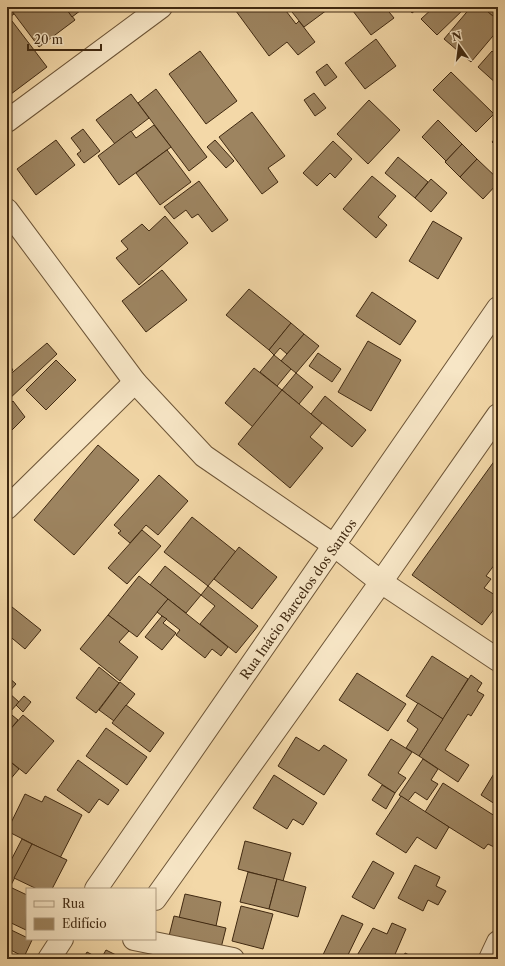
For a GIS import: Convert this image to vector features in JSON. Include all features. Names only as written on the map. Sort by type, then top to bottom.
[{"type":"street","points":[[7,121],[162,7]]},
{"type":"street","points":[[7,210],[135,382],[204,456],[335,546],[381,582],[498,660]]},
{"type":"street","name":"Rua Inácio Barcelos dos Santos","points":[[97,888],[335,546],[498,308]]},
{"type":"street","points":[[7,508],[135,382]]},
{"type":"street","points":[[156,898],[381,582],[498,414]]},
{"type":"street","points":[[49,959],[61,940]]},
{"type":"street","points":[[139,940],[233,959]]},
{"type":"street","points":[[490,959],[498,942]]},
{"type":"building","points":[[7,7],[9,7],[14,14],[7,19]]},
{"type":"building","points":[[9,7],[65,7],[75,20],[39,47]]},
{"type":"building","points":[[65,7],[85,7],[72,17]]},
{"type":"building","points":[[233,7],[283,7],[296,24],[299,21],[315,42],[298,55],[287,42],[269,56]]},
{"type":"building","points":[[288,7],[331,7],[304,27]]},
{"type":"building","points":[[350,7],[385,7],[394,18],[371,35]]},
{"type":"building","points":[[408,7],[420,7],[412,13]]},
{"type":"building","points":[[434,7],[466,7],[437,35],[421,19]]},
{"type":"building","points":[[471,7],[482,7],[498,20],[498,30],[471,62],[444,39]]},
{"type":"building","points":[[482,7],[498,7],[498,20]]},
{"type":"building","points":[[12,21],[47,67],[11,94],[7,88],[7,24]]},
{"type":"building","points":[[376,39],[396,66],[365,89],[345,63]]},
{"type":"building","points":[[200,51],[237,101],[206,124],[169,74]]},
{"type":"building","points":[[492,51],[498,57],[498,85],[478,67]]},
{"type":"building","points":[[327,64],[337,77],[325,86],[316,72]]},
{"type":"building","points":[[451,72],[494,114],[476,132],[433,90]]},
{"type":"building","points":[[156,89],[207,157],[189,171],[138,103]]},
{"type":"building","points":[[314,93],[326,108],[315,116],[304,100]]},
{"type":"building","points":[[131,94],[149,118],[115,144],[96,120]]},
{"type":"building","points":[[369,100],[400,130],[368,164],[337,134]]},
{"type":"building","points":[[252,112],[285,156],[268,168],[278,182],[262,194],[219,137]]},
{"type":"building","points":[[438,120],[462,144],[446,161],[422,137]]},
{"type":"building","points":[[154,125],[171,147],[119,185],[98,156],[131,131],[136,138]]},
{"type":"building","points":[[83,129],[100,151],[84,163],[77,154],[81,151],[71,138]]},
{"type":"building","points":[[498,135],[498,148],[492,142]]},
{"type":"building","points":[[56,140],[75,165],[36,195],[17,169]]},
{"type":"building","points":[[215,140],[234,161],[226,168],[207,147]]},
{"type":"building","points":[[333,141],[352,159],[335,178],[330,173],[317,186],[303,173]]},
{"type":"building","points":[[462,144],[477,159],[460,177],[445,162]]},
{"type":"building","points":[[167,150],[191,182],[160,205],[136,173]]},
{"type":"building","points":[[398,157],[428,182],[415,198],[385,173]]},
{"type":"building","points":[[477,159],[498,179],[498,183],[483,199],[460,177]]},
{"type":"building","points":[[372,176],[396,196],[378,217],[387,225],[376,238],[343,209]]},
{"type":"building","points":[[431,179],[447,193],[431,212],[415,198]]},
{"type":"building","points":[[199,181],[228,220],[212,232],[198,214],[192,218],[186,210],[174,219],[164,207]]},
{"type":"building","points":[[165,216],[188,243],[139,285],[116,258],[128,249],[121,241],[142,224],[149,231]]},
{"type":"building","points":[[433,221],[462,238],[438,279],[409,261]]},
{"type":"building","points":[[162,270],[187,300],[146,332],[122,301]]},
{"type":"building","points":[[249,289],[291,323],[269,350],[226,315]]},
{"type":"building","points":[[372,292],[416,321],[400,345],[356,316]]},
{"type":"building","points":[[291,323],[304,334],[287,354],[280,348],[274,355],[269,350]]},
{"type":"building","points":[[304,334],[319,346],[296,373],[281,361]]},
{"type":"building","points":[[368,341],[401,360],[371,411],[338,392]]},
{"type":"building","points":[[47,343],[57,354],[7,401],[7,377]]},
{"type":"building","points":[[318,353],[341,369],[332,382],[309,366]]},
{"type":"building","points":[[274,355],[291,369],[277,386],[260,372]]},
{"type":"building","points":[[56,360],[76,380],[46,410],[26,390]]},
{"type":"building","points":[[7,362],[13,370],[7,375]]},
{"type":"building","points":[[254,368],[282,390],[253,427],[225,403]]},
{"type":"building","points":[[296,373],[313,387],[299,404],[282,390]]},
{"type":"building","points":[[282,390],[322,423],[310,437],[323,448],[290,488],[238,444]]},
{"type":"building","points":[[325,396],[366,430],[352,447],[311,414]]},
{"type":"building","points":[[13,401],[25,417],[7,435],[7,406]]},
{"type":"building","points":[[98,445],[139,480],[74,555],[34,520]]},
{"type":"building","points":[[498,456],[498,560],[486,576],[491,579],[484,588],[498,597],[498,604],[482,625],[412,575]]},
{"type":"building","points":[[159,475],[188,501],[158,535],[146,525],[130,543],[118,533],[121,531],[114,525]]},
{"type":"building","points":[[192,517],[236,552],[208,586],[164,552]]},
{"type":"building","points":[[142,530],[161,546],[127,584],[108,568]]},
{"type":"building","points":[[239,547],[277,577],[252,609],[214,579]]},
{"type":"building","points":[[165,566],[201,595],[186,613],[150,585]]},
{"type":"building","points":[[139,576],[168,599],[137,637],[108,615]]},
{"type":"building","points":[[208,586],[258,626],[236,653],[200,624],[215,606],[201,595]]},
{"type":"building","points":[[168,599],[228,647],[221,656],[212,649],[205,658],[176,635],[180,630],[157,612]]},
{"type":"building","points":[[7,603],[41,630],[25,649],[7,634]]},
{"type":"building","points":[[108,615],[129,631],[119,642],[138,657],[120,681],[80,649]]},
{"type":"building","points":[[162,616],[167,619],[163,623],[176,633],[162,650],[145,637]]},
{"type":"building","points":[[432,656],[468,679],[443,719],[406,696]]},
{"type":"building","points":[[99,667],[119,683],[96,713],[76,698]]},
{"type":"building","points":[[357,673],[406,704],[388,731],[339,700]]},
{"type":"building","points":[[471,675],[482,683],[477,691],[484,695],[471,716],[468,714],[445,750],[469,765],[458,782],[419,756]]},
{"type":"building","points":[[7,676],[16,684],[7,694]]},
{"type":"building","points":[[120,682],[135,694],[114,721],[99,710]]},
{"type":"building","points":[[9,693],[19,702],[9,713],[7,711],[7,694]]},
{"type":"building","points":[[24,696],[31,702],[23,712],[16,705]]},
{"type":"building","points":[[418,703],[443,719],[419,756],[406,748],[418,729],[407,721]]},
{"type":"building","points":[[126,705],[164,733],[150,752],[112,723]]},
{"type":"building","points":[[7,711],[18,720],[7,733]]},
{"type":"building","points":[[23,715],[54,741],[26,774],[7,759],[7,733]]},
{"type":"building","points":[[106,728],[147,757],[127,785],[86,756]]},
{"type":"building","points":[[296,737],[319,751],[324,745],[347,760],[324,795],[278,766]]},
{"type":"building","points":[[391,739],[412,752],[398,773],[406,778],[395,793],[368,775]]},
{"type":"building","points":[[7,759],[19,769],[8,782],[7,781]]},
{"type":"building","points":[[423,759],[438,769],[431,780],[438,784],[427,800],[415,792],[408,801],[399,795]]},
{"type":"building","points":[[78,760],[119,790],[108,805],[99,799],[89,813],[57,790]]},
{"type":"building","points":[[498,767],[498,806],[481,795]]},
{"type":"building","points":[[274,775],[317,803],[303,825],[293,819],[287,829],[253,808]]},
{"type":"building","points":[[443,783],[498,818],[498,841],[494,847],[488,844],[484,849],[425,812]]},
{"type":"building","points":[[382,785],[395,793],[386,809],[372,800]]},
{"type":"building","points":[[25,794],[42,802],[45,796],[82,815],[60,858],[7,831]]},
{"type":"building","points":[[401,796],[449,827],[436,849],[417,837],[406,853],[376,834]]},
{"type":"building","points":[[22,839],[32,844],[10,887],[7,885],[7,868]]},
{"type":"building","points":[[245,841],[291,853],[283,881],[238,869]]},
{"type":"building","points":[[32,844],[67,860],[53,888],[35,888],[14,878]]},
{"type":"building","points":[[373,861],[394,873],[374,909],[352,897]]},
{"type":"building","points":[[415,865],[440,877],[436,886],[446,891],[438,905],[428,900],[423,911],[398,898]]},
{"type":"building","points":[[248,872],[277,879],[269,909],[240,902]]},
{"type":"building","points":[[277,879],[306,887],[298,917],[269,909]]},
{"type":"building","points":[[10,887],[26,895],[26,930],[7,921],[7,893]]},
{"type":"building","points":[[185,894],[221,902],[216,926],[179,918]]},
{"type":"building","points":[[241,906],[273,914],[263,949],[232,941]]},
{"type":"building","points":[[342,915],[363,924],[346,959],[321,959]]},
{"type":"building","points":[[174,916],[226,928],[219,956],[167,944]]},
{"type":"building","points":[[392,923],[406,929],[393,959],[355,959],[373,928],[387,934]]},
{"type":"building","points":[[7,928],[26,937],[26,940],[32,940],[24,957],[7,948]]},
{"type":"building","points":[[106,950],[118,956],[117,959],[101,959]]},
{"type":"building","points":[[87,952],[100,959],[83,959]]},
{"type":"building","points":[[405,953],[417,959],[403,959]]}]
